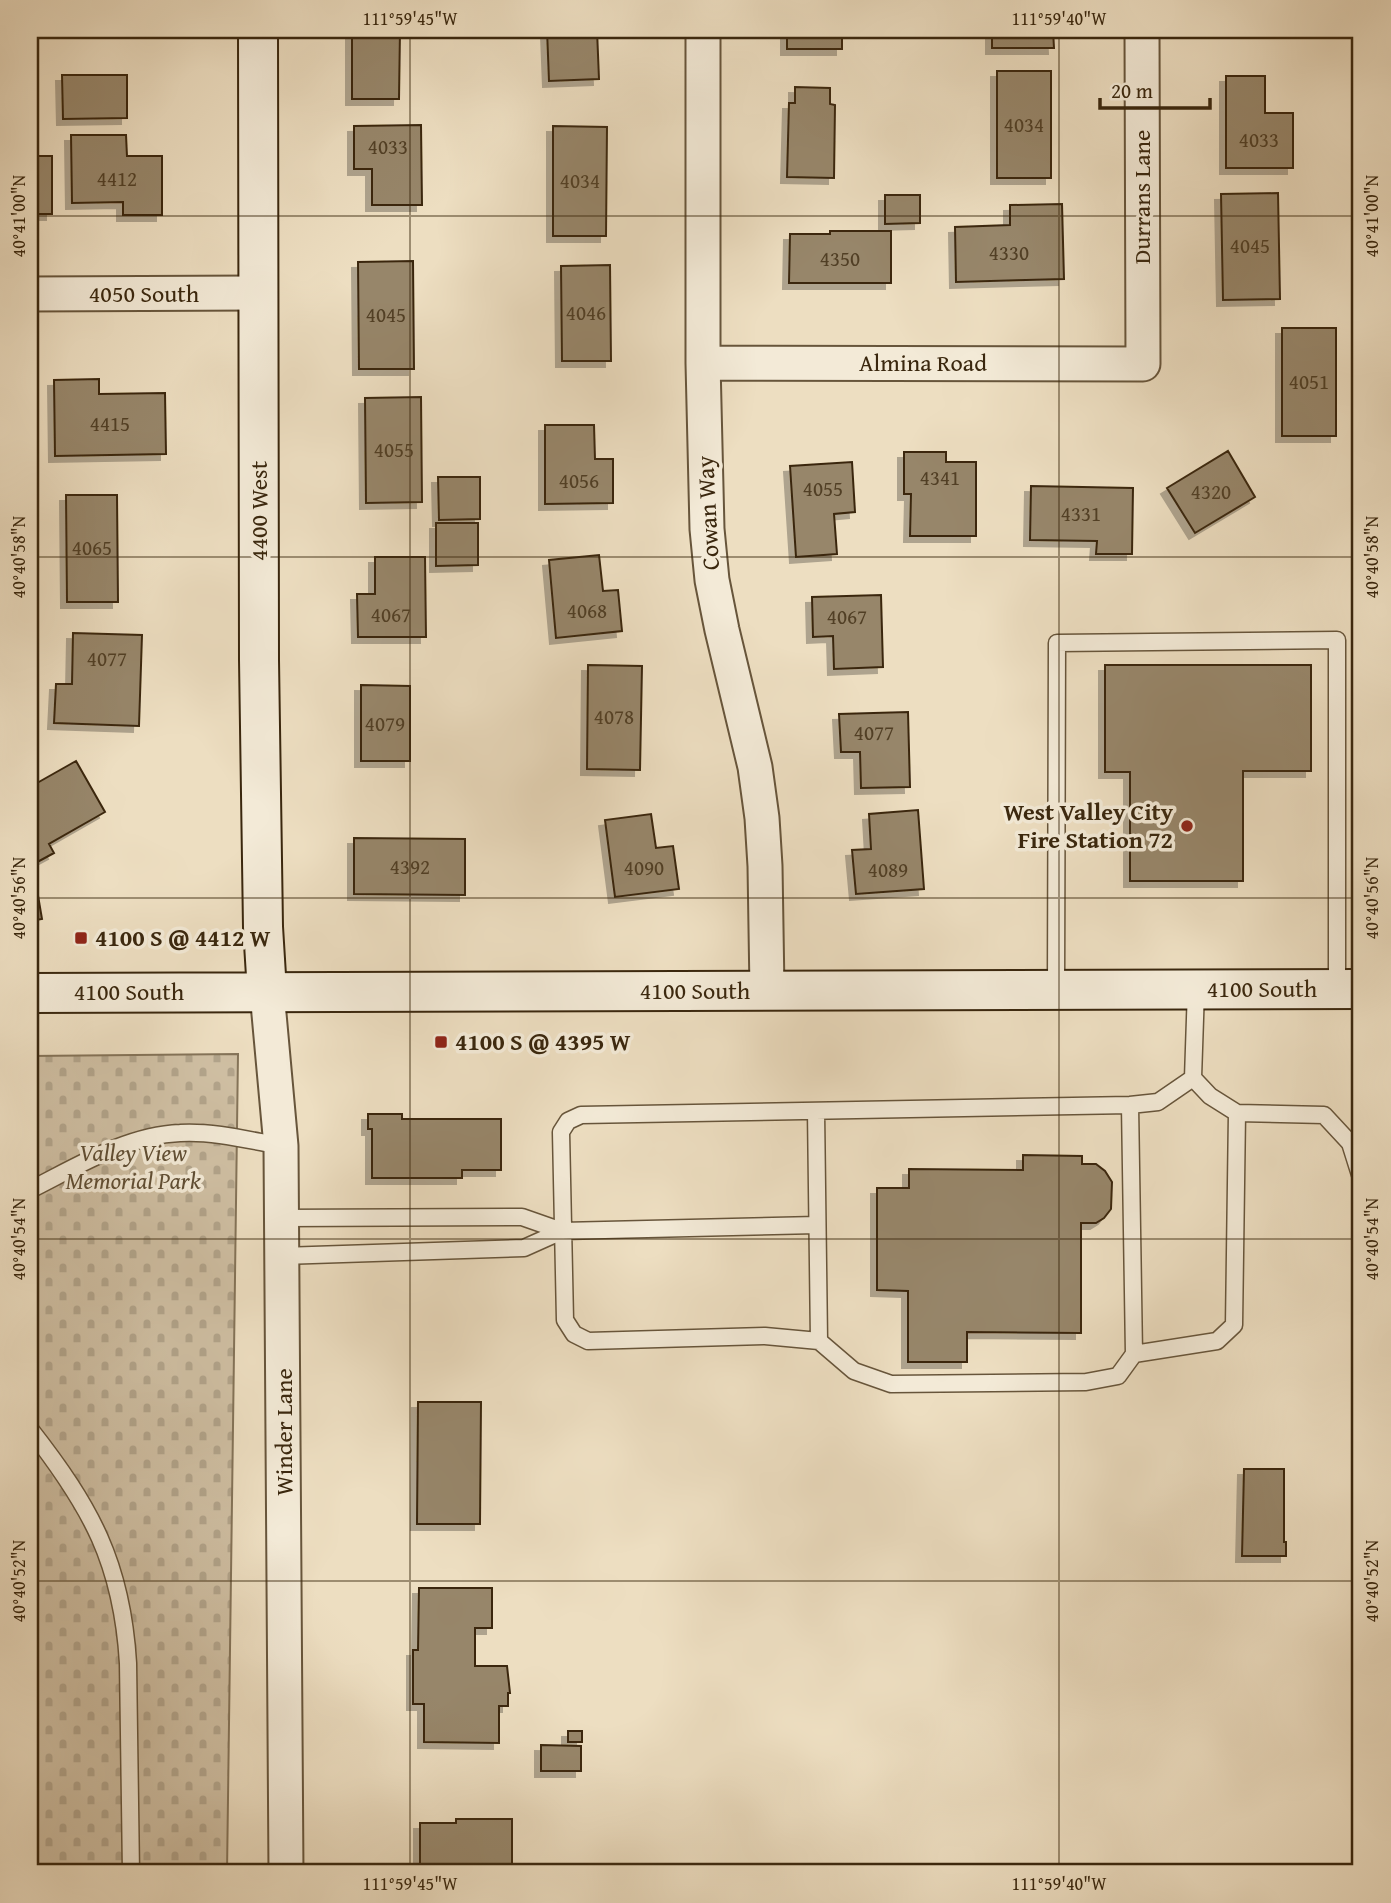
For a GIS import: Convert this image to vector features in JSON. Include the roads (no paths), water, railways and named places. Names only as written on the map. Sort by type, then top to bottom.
[{"type":"main road","name":"4400 West","points":[[258,30],[260,660],[263,927],[267,992]]},
{"type":"main road","name":"4100 South","points":[[30,993],[1349,989]]},
{"type":"street","name":"Cowan Way","points":[[703,30],[704,484],[709,554],[722,630],[755,768],[762,818],[767,990]]},
{"type":"street","name":"Durrans Lane","points":[[1142,30],[1143,364]]},
{"type":"street","name":"4050 South","points":[[30,294],[258,293]]},
{"type":"street","name":"Almina Road","points":[[703,363],[1143,364]]},
{"type":"street","name":"Winder Lane","points":[[267,992],[281,1146],[286,1873]]},
{"type":"lane","points":[[1056,989],[1057,643],[1338,640],[1349,989]]},
{"type":"lane","points":[[1196,989],[1193,1078],[1210,1096],[1237,1113],[1324,1115],[1350,1143],[1361,1178]]},
{"type":"lane","points":[[1130,1105],[1135,1354],[1118,1376],[1086,1382],[891,1384],[854,1371],[819,1341],[765,1336],[588,1341],[574,1334],[565,1320],[561,1132],[568,1121],[581,1115],[1130,1105],[1158,1102],[1193,1078]]},
{"type":"lane","points":[[816,1111],[819,1341]]},
{"type":"lane","points":[[1135,1354],[1217,1341],[1234,1325],[1237,1113]]},
{"type":"lane","points":[[30,1189],[94,1158],[148,1137],[180,1132],[281,1146]]},
{"type":"lane","points":[[281,1218],[522,1217],[562,1231],[817,1225]]},
{"type":"lane","points":[[282,1256],[524,1248],[562,1231]]},
{"type":"lane","points":[[30,1429],[60,1468],[93,1521],[117,1582],[126,1632],[128,1663],[131,1873]]},
{"type":"place","name":"West Valley City Fire Station 72","points":[[1187,826]]},
{"type":"place","name":"4100 S @ 4412 W","points":[[81,938]]},
{"type":"place","name":"4100 S @ 4395 W","points":[[441,1042]]},
{"type":"park label","name":"Valley View Memorial Park","points":[[133,1167]]}]
